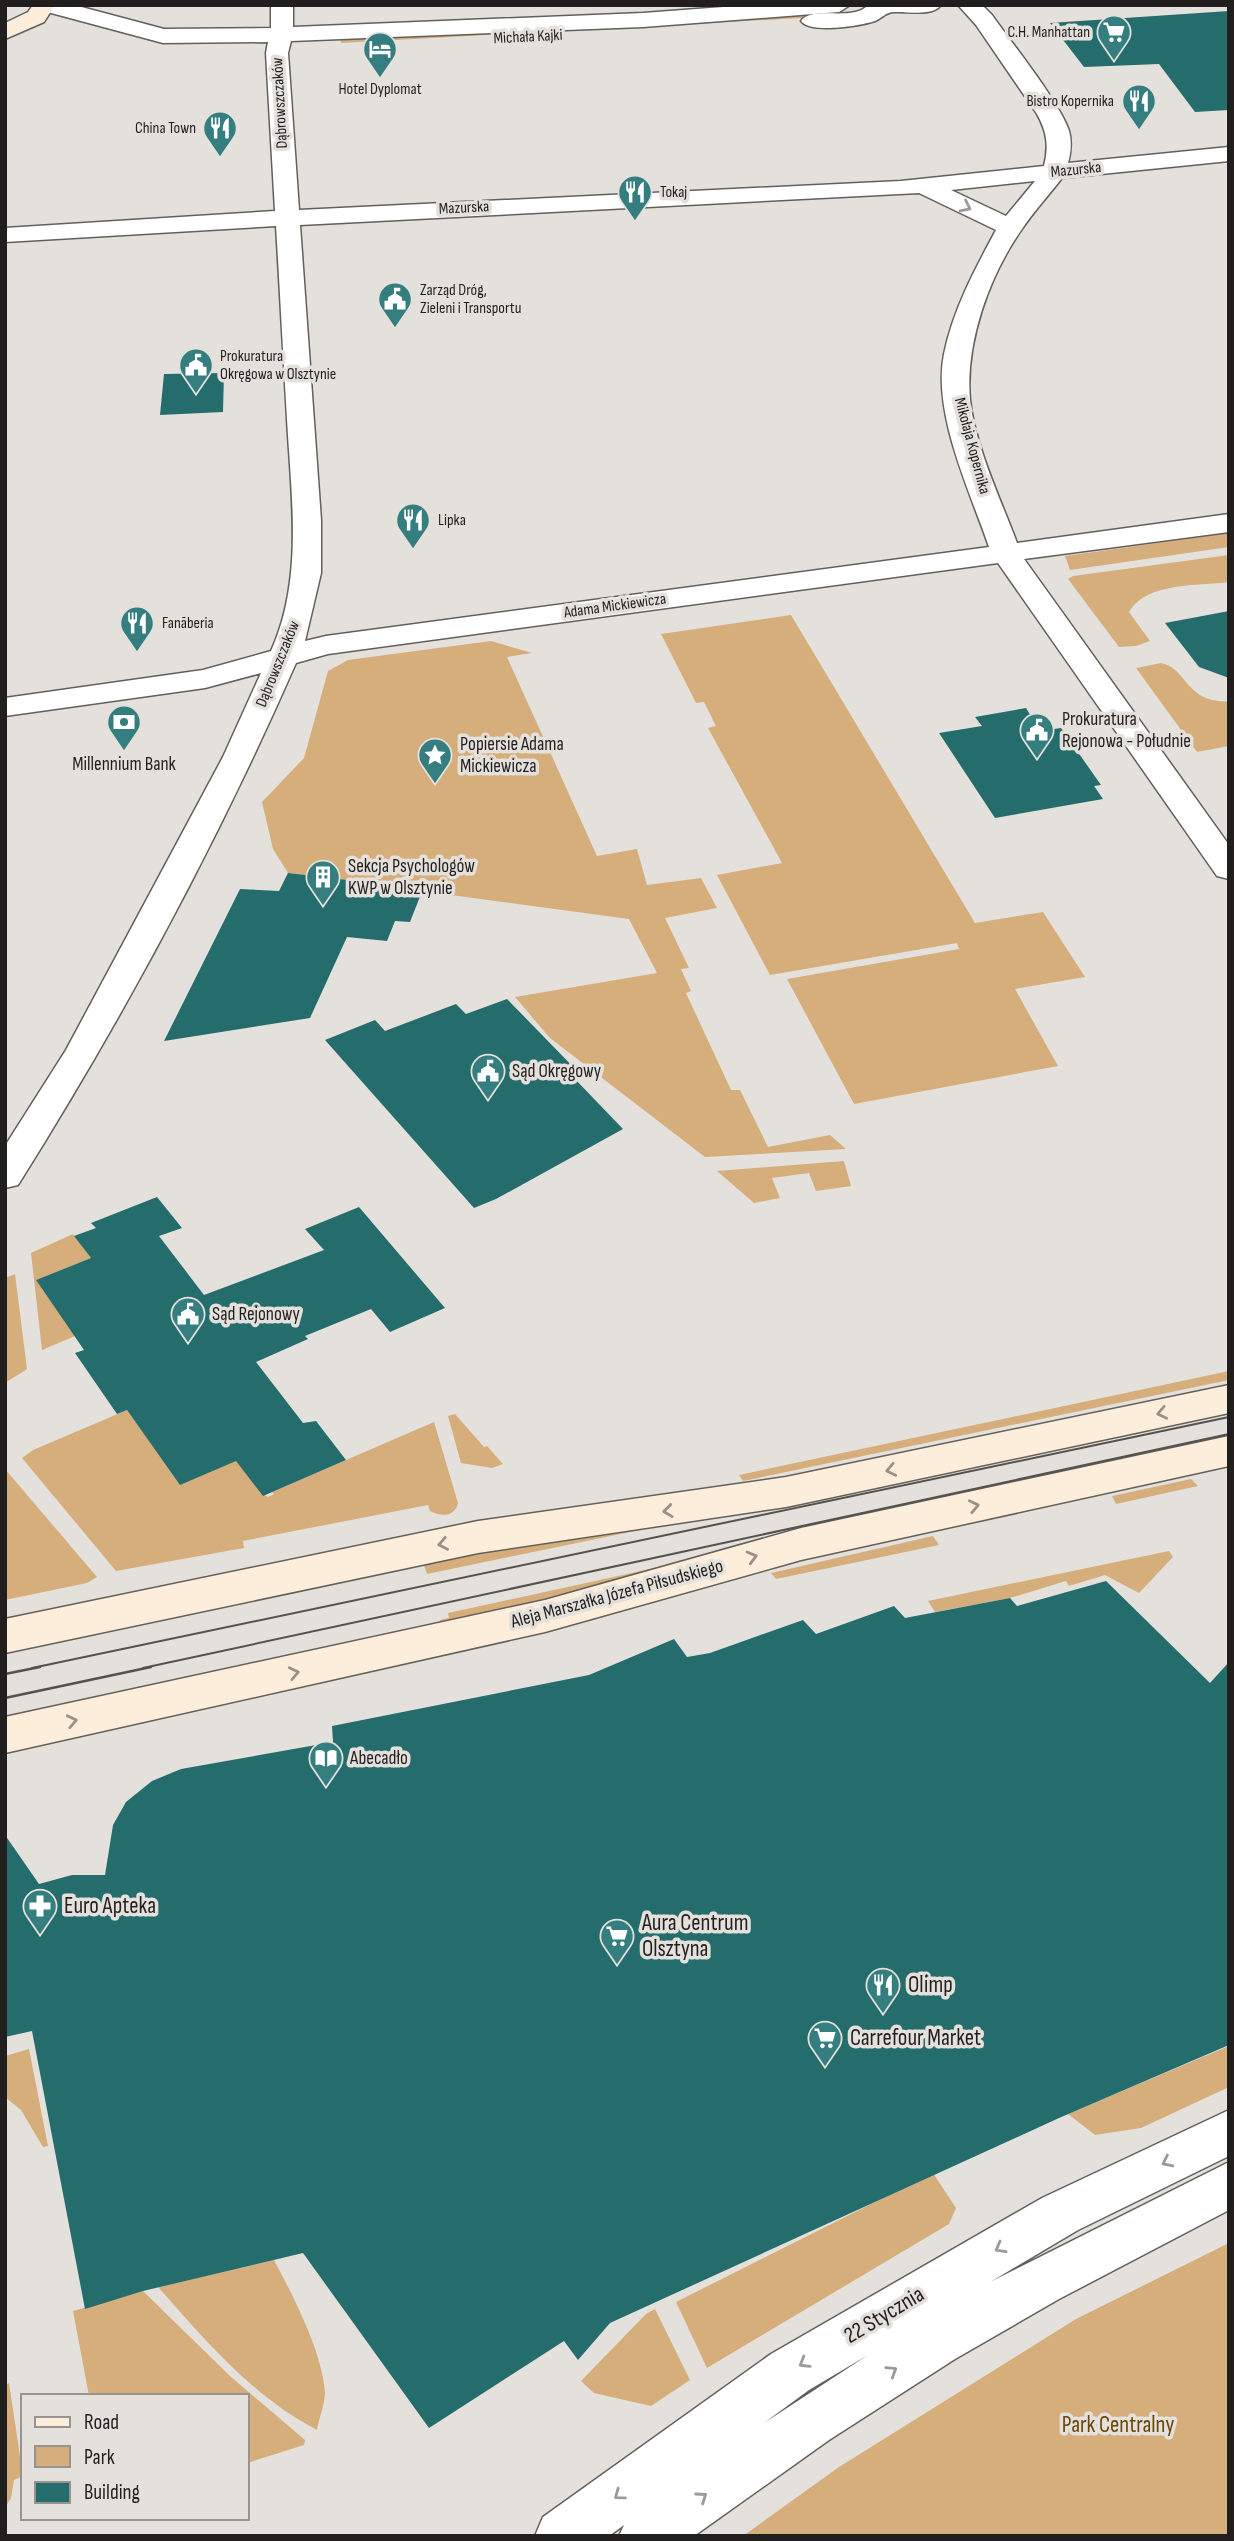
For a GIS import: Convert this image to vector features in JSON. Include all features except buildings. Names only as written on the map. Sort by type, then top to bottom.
[{"type":"street","points":[[5,15],[44,5]]},
{"type":"street","points":[[5,33],[36,17],[44,5]]},
{"type":"street","name":"Michała Kajki","points":[[44,5],[174,38],[187,48],[198,49],[279,41],[643,20],[839,5]]},
{"type":"street","name":"Dąbrowszczaków","points":[[5,1176],[97,1026],[239,757],[295,631],[306,573],[307,520],[279,41],[282,5]]},
{"type":"street","name":"Michała Kajki","points":[[279,41],[730,27],[858,17],[877,12],[881,6],[930,5]]},
{"type":"street","points":[[970,5],[984,20],[1057,130],[1060,150],[1054,173]]},
{"type":"street","name":"Mazurska","points":[[5,235],[923,186],[1229,154]]},
{"type":"street","name":"Mikołaja Kopernika","points":[[1054,173],[1010,227],[989,266],[970,311],[957,356],[957,402],[971,455],[1006,554],[1229,869]]},
{"type":"street","name":"Mazurska","points":[[923,186],[1010,227]]},
{"type":"street","name":"Adama Mickiewicza","points":[[5,707],[205,680],[326,645],[1229,523]]},
{"type":"street","points":[[5,1636],[478,1537],[786,1492],[1229,1399]]},
{"type":"street","name":"Aleja Marszałka Józefa Piłsudskiego","points":[[5,1735],[498,1627],[801,1544],[1229,1451]]},
{"type":"street","name":"22 Stycznia","points":[[563,2536],[790,2372],[1060,2214],[1229,2132]]},
{"type":"street","points":[[647,2536],[805,2424],[978,2317],[1088,2255],[1229,2185]]},
{"type":"green space","points":[[817,12],[820,17],[341,43],[341,36]]},
{"type":"green space","points":[[1229,533],[1229,547],[1070,570],[1065,556]]},
{"type":"green space","points":[[1229,555],[1229,582],[1160,590],[1137,602],[1129,612],[1150,641],[1136,646],[1119,647],[1068,579],[1073,576]]},
{"type":"green space","points":[[791,615],[975,923],[1043,912],[1085,977],[1015,989],[1058,1066],[854,1104],[787,979],[959,949],[957,943],[770,975],[717,875],[782,863],[708,728],[716,726],[704,702],[696,703],[661,634]]},
{"type":"green space","points":[[491,641],[532,653],[507,657],[597,856],[637,849],[647,885],[701,878],[717,908],[665,918],[689,968],[681,969],[691,991],[686,993],[731,1090],[740,1090],[768,1147],[830,1135],[846,1149],[705,1157],[550,1038],[515,997],[657,973],[629,919],[288,873],[273,849],[262,802],[304,758],[328,671],[348,660]]},
{"type":"green space","points":[[1161,663],[1176,671],[1200,695],[1211,700],[1229,702],[1229,746],[1197,752],[1136,668]]},
{"type":"green space","points":[[844,1161],[851,1186],[816,1191],[809,1173],[772,1178],[780,1198],[754,1203],[717,1171]]},
{"type":"green space","points":[[73,1234],[91,1258],[36,1280],[75,1336],[42,1350],[31,1253]]},
{"type":"green space","points":[[15,1274],[27,1369],[5,1383],[5,1278]]},
{"type":"green space","points":[[1229,1371],[1229,1380],[743,1481],[739,1475]]},
{"type":"green space","points":[[127,1410],[180,1484],[240,1459],[260,1492],[268,1497],[274,1494],[272,1492],[434,1422],[458,1503],[454,1511],[447,1514],[430,1511],[428,1505],[243,1541],[244,1548],[116,1571],[22,1458],[33,1450]]},
{"type":"green space","points":[[455,1414],[503,1464],[492,1468],[461,1463],[448,1416]]},
{"type":"green space","points":[[5,1469],[97,1577],[87,1583],[5,1600]]},
{"type":"green space","points":[[1191,1479],[1198,1486],[1116,1504],[1112,1496]]},
{"type":"green space","points":[[659,1526],[427,1574],[423,1563],[463,1554]]},
{"type":"green space","points":[[933,1536],[939,1545],[776,1579],[771,1573]]},
{"type":"green space","points":[[1169,1551],[1173,1557],[1139,1593],[1105,1575],[1069,1586],[1066,1581],[1010,1598],[935,1612],[928,1601]]},
{"type":"green space","points":[[673,1564],[675,1566],[443,1627],[440,1620],[449,1618],[448,1613]]},
{"type":"green space","points":[[1229,2046],[1229,2087],[1141,2128],[1095,2135],[1068,2114]]},
{"type":"green space","points":[[29,2049],[48,2146],[43,2147],[21,2110],[5,2097],[5,2056]]},
{"type":"green space","points":[[933,2173],[956,2208],[949,2224],[707,2368],[676,2302]]},
{"type":"green space","name":"Park Centralny","points":[[1229,2243],[1229,2536],[743,2536],[839,2467],[1076,2319]]},
{"type":"green space","points":[[274,2260],[306,2324],[323,2376],[325,2397],[317,2430],[294,2417],[251,2384],[212,2347],[158,2287]]},
{"type":"green space","points":[[143,2291],[231,2377],[305,2440],[304,2445],[248,2463],[248,2394],[89,2394],[73,2311]]},
{"type":"green space","points":[[655,2309],[690,2380],[651,2406],[594,2393],[581,2381],[646,2314]]},
{"type":"green space","points":[[9,2383],[21,2477],[14,2480],[11,2498],[5,2508],[5,2386]]},
{"type":"tram line","points":[[32,1668],[1229,1417]]},
{"type":"tram line","points":[[143,1668],[1229,1434]]},
{"type":"tram line","points":[[5,1674],[40,1667]]},
{"type":"tram line","points":[[5,1698],[151,1667]]},
{"type":"place","name":"C.H. Manhattan","points":[[1114,62]]},
{"type":"place","name":"Hotel Dyplomat","points":[[380,79]]},
{"type":"place","name":"Bistro Kopernika","points":[[1139,131]]},
{"type":"place","name":"China Town","points":[[220,158]]},
{"type":"place","name":"Tokaj","points":[[635,222]]},
{"type":"place","name":"Zarząd Dróg, Zieleni i Transportu","points":[[395,329]]},
{"type":"place","name":"Prokuratura Okręgowa w Olsztynie","points":[[196,395]]},
{"type":"place","name":"Lipka","points":[[413,550]]},
{"type":"place","name":"Fanãberia","points":[[137,653]]},
{"type":"place","name":"Millennium Bank","points":[[124,752]]},
{"type":"place","name":"Prokuratura Rejonowa - Południe","points":[[1037,760]]},
{"type":"place","name":"Popiersie Adama Mickiewicza","points":[[435,785]]},
{"type":"place","name":"Sekcja Psychologów KWP w Olsztynie","points":[[323,907]]},
{"type":"place","name":"Sąd Okręgowy","points":[[488,1101]]},
{"type":"place","name":"Sąd Rejonowy","points":[[188,1344]]},
{"type":"place","name":"Abecadło","points":[[326,1788]]},
{"type":"place","name":"Euro Apteka","points":[[40,1936]]},
{"type":"place","name":"Aura Centrum Olsztyna","points":[[617,1966]]},
{"type":"place","name":"Olimp","points":[[883,2015]]},
{"type":"place","name":"Carrefour Market","points":[[825,2068]]}]
